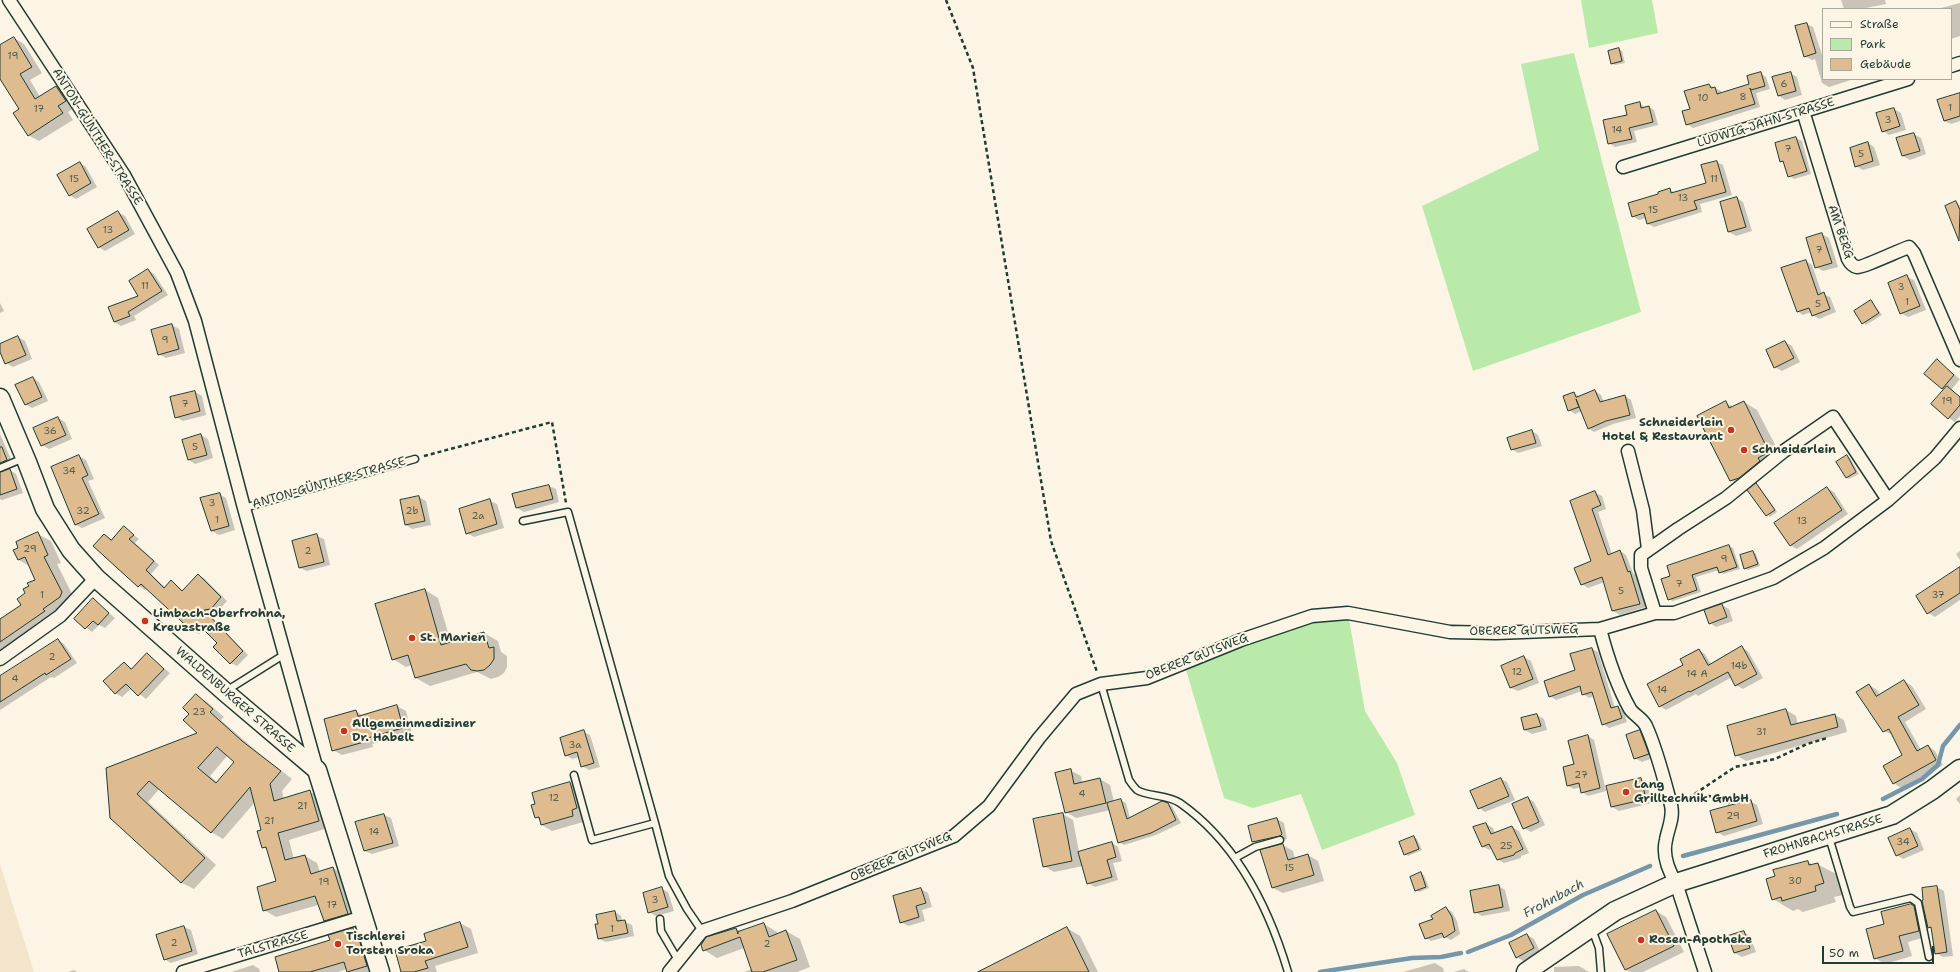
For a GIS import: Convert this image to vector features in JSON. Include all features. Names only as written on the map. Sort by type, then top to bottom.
[{"type":"main road","name":"WALDENBURGER STRASSE","points":[[0,398],[45,509],[71,550],[96,578],[224,692],[317,770]]},
{"type":"main road","name":"FROHNBACHSTRASSE","points":[[1526,972],[1615,912],[1676,883],[1892,815],[1932,790],[1960,769]]},
{"type":"main road","points":[[317,770],[380,972]]},
{"type":"street","name":"ANTON-GÜNTHER-STRASSE","points":[[9,0],[124,175],[177,273],[195,321],[244,508],[317,770]]},
{"type":"street","name":"LUDWIG-JAHN-STRASSE","points":[[1623,167],[1905,80]]},
{"type":"street","name":"AM BERG","points":[[1803,111],[1851,265],[1858,268],[1909,247],[1914,253],[1960,360]]},
{"type":"street","points":[[1655,613],[1641,568],[1641,555],[1726,498],[1784,451],[1833,417],[1888,500]]},
{"type":"street","name":"OBERER GUTSWEG","points":[[702,931],[792,901],[954,836],[989,806],[1039,738],[1076,694],[1101,684],[1147,678],[1241,640],[1312,616],[1348,613],[1450,632],[1496,633],[1600,629],[1655,613],[1674,613],[1773,578],[1824,548],[1888,500],[1935,458],[1960,428]]},
{"type":"street","points":[[1628,451],[1643,510],[1648,549]]},
{"type":"street","points":[[0,659],[60,616],[96,578]]},
{"type":"street","points":[[1600,629],[1606,652],[1625,698],[1631,710],[1646,724],[1670,803],[1672,823],[1666,840],[1664,855],[1669,872],[1676,883],[1706,972]]},
{"type":"street","name":"TALSTRASSE","points":[[183,972],[363,917]]},
{"type":"street","points":[[669,972],[702,931]]},
{"type":"lane","points":[[0,468],[25,457]]},
{"type":"lane","name":"ANTON-GÜNTHER-STRASSE","points":[[244,508],[415,459]]},
{"type":"lane","points":[[523,521],[568,512],[669,876],[687,909],[702,931]]},
{"type":"lane","points":[[224,692],[285,654]]},
{"type":"lane","points":[[1101,684],[1129,780],[1138,790],[1179,802],[1212,831],[1235,858],[1246,872],[1259,896],[1274,930],[1288,972]]},
{"type":"lane","points":[[574,775],[592,840],[655,823]]},
{"type":"lane","points":[[1829,835],[1850,907],[1853,912],[1911,898],[1916,900],[1918,903],[1929,957]]},
{"type":"lane","points":[[1235,858],[1255,847],[1280,840]]},
{"type":"lane","points":[[660,919],[661,931],[678,960]]},
{"type":"lane","points":[[1591,928],[1599,948],[1601,972]]},
{"type":"path","points":[[946,0],[973,68],[1051,541],[1101,684]]},
{"type":"path","points":[[415,459],[552,422],[568,512]]},
{"type":"path","points":[[1670,803],[1693,795],[1735,767],[1775,759],[1807,744],[1827,738]]},
{"type":"path","points":[[1693,795],[1722,797],[1731,805]]},
{"type":"shaded area","points":[[0,864],[34,972],[0,972]]},
{"type":"green space","points":[[1581,0],[1652,0],[1658,33],[1589,48]]},
{"type":"green space","points":[[1574,53],[1641,312],[1473,371],[1422,206],[1539,150],[1521,64]]},
{"type":"green space","points":[[1348,613],[1365,711],[1397,763],[1415,815],[1322,850],[1301,794],[1253,808],[1224,798],[1184,663],[1241,640]]},
{"type":"building","points":[[1807,23],[1816,53],[1804,57],[1795,26]]},
{"type":"building","points":[[14,37],[32,67],[20,74],[35,99],[56,86],[66,101],[58,106],[63,113],[28,136],[13,113],[19,109],[0,79],[0,45]]},
{"type":"building","points":[[1619,48],[1622,61],[1611,64],[1608,51]]},
{"type":"building","points":[[1761,72],[1765,86],[1751,90],[1750,88],[1755,104],[1686,125],[1682,111],[1690,109],[1684,91],[1709,84],[1711,88],[1715,87],[1717,94],[1749,84],[1747,76]]},
{"type":"building","points":[[1791,72],[1796,91],[1778,96],[1772,77]]},
{"type":"building","points":[[1960,93],[1960,116],[1944,121],[1937,100]]},
{"type":"building","points":[[1640,102],[1641,108],[1649,106],[1653,122],[1629,128],[1632,139],[1608,144],[1603,120],[1627,115],[1625,106]]},
{"type":"building","points":[[1894,108],[1900,126],[1882,132],[1876,113]]},
{"type":"building","points":[[1914,133],[1920,151],[1902,156],[1896,138]]},
{"type":"building","points":[[1796,137],[1807,171],[1788,177],[1783,161],[1780,162],[1775,143]]},
{"type":"building","points":[[1868,142],[1873,161],[1855,167],[1850,148]]},
{"type":"building","points":[[1717,161],[1726,192],[1694,201],[1697,209],[1647,224],[1644,213],[1632,217],[1628,203],[1658,194],[1658,192],[1670,188],[1671,193],[1706,183],[1701,165]]},
{"type":"building","points":[[80,162],[91,183],[69,196],[57,175]]},
{"type":"building","points":[[1737,197],[1746,227],[1728,232],[1720,202]]},
{"type":"building","points":[[1956,201],[1960,210],[1959,241],[1945,206]]},
{"type":"building","points":[[118,211],[129,230],[98,248],[87,229]]},
{"type":"building","points":[[1822,233],[1832,263],[1815,268],[1806,238]]},
{"type":"building","points":[[1806,260],[1818,295],[1824,292],[1830,309],[1812,316],[1809,308],[1797,312],[1781,268]]},
{"type":"building","points":[[148,269],[162,291],[128,312],[130,316],[114,322],[108,307],[138,296],[129,281]]},
{"type":"building","points":[[1907,275],[1920,306],[1900,314],[1888,283]]},
{"type":"building","points":[[1871,300],[1879,313],[1862,324],[1854,311]]},
{"type":"building","points":[[172,324],[179,349],[158,355],[151,330]]},
{"type":"building","points":[[18,336],[26,355],[5,364],[0,352],[0,344]]},
{"type":"building","points":[[1785,341],[1794,358],[1774,368],[1766,350]]},
{"type":"building","points":[[1937,359],[1954,375],[1942,389],[1924,374]]},
{"type":"building","points":[[33,377],[42,397],[25,405],[15,385]]},
{"type":"building","points":[[1947,386],[1960,397],[1960,405],[1948,419],[1931,404]]},
{"type":"building","points":[[1595,390],[1600,402],[1625,395],[1630,415],[1606,421],[1588,429],[1576,399],[1579,407],[1568,411],[1563,396],[1574,392],[1576,397]]},
{"type":"building","points":[[195,391],[200,411],[175,418],[170,397]]},
{"type":"building","name":"Schneiderlein Hotel & Restaurant","points":[[1726,401],[1729,408],[1744,401],[1769,452],[1758,458],[1760,461],[1739,478],[1730,481],[1697,416]]},
{"type":"building","points":[[58,417],[66,435],[41,446],[33,428]]},
{"type":"building","points":[[1532,430],[1536,443],[1511,450],[1507,438]]},
{"type":"building","points":[[201,434],[207,455],[188,460],[182,440]]},
{"type":"building","points":[[0,447],[2,447],[7,460],[0,463]]},
{"type":"building","points":[[79,455],[88,475],[82,478],[99,514],[75,525],[51,467]]},
{"type":"building","points":[[1847,455],[1856,472],[1846,478],[1836,462]]},
{"type":"building","points":[[10,469],[17,489],[0,495],[0,472]]},
{"type":"building","points":[[1756,483],[1775,510],[1766,516],[1747,490]]},
{"type":"building","points":[[549,485],[553,499],[516,508],[512,494]]},
{"type":"building","points":[[1827,487],[1842,510],[1790,546],[1774,523]]},
{"type":"building","points":[[1595,491],[1601,505],[1592,509],[1608,555],[1620,550],[1628,572],[1630,571],[1640,604],[1612,611],[1602,577],[1581,585],[1574,568],[1591,561],[1570,501]]},
{"type":"building","points":[[220,493],[229,526],[211,531],[200,498]]},
{"type":"building","points":[[419,496],[425,521],[405,525],[400,500]]},
{"type":"building","points":[[490,499],[497,524],[466,534],[459,509]]},
{"type":"building","points":[[124,526],[134,535],[129,539],[154,561],[146,570],[164,588],[171,580],[182,591],[198,574],[221,597],[211,609],[204,610],[243,651],[230,664],[213,647],[217,643],[199,625],[193,632],[141,584],[138,587],[93,546],[104,534],[111,540]]},
{"type":"building","points":[[38,532],[48,555],[44,557],[62,592],[60,597],[43,609],[45,611],[0,642],[0,619],[21,605],[17,599],[25,593],[23,589],[29,586],[27,583],[35,580],[25,557],[18,560],[13,550],[18,548],[16,542]]},
{"type":"building","points":[[317,534],[324,562],[299,568],[292,541]]},
{"type":"building","points":[[1729,545],[1737,567],[1719,573],[1717,567],[1692,575],[1697,590],[1668,600],[1661,579],[1670,576],[1667,566]]},
{"type":"building","points":[[1753,551],[1758,564],[1744,569],[1740,555]]},
{"type":"building","points":[[1960,567],[1960,593],[1927,614],[1916,596]]},
{"type":"building","name":"St. Marien","points":[[425,589],[441,645],[484,632],[489,648],[494,647],[494,659],[484,670],[471,670],[466,664],[415,678],[408,655],[392,660],[375,604]]},
{"type":"building","points":[[93,598],[109,613],[98,625],[93,621],[85,629],[74,619]]},
{"type":"building","points":[[1722,604],[1727,617],[1709,624],[1704,610]]},
{"type":"building","points":[[58,639],[71,659],[46,675],[45,673],[0,702],[0,676]]},
{"type":"building","points":[[1742,646],[1757,674],[1735,686],[1728,672],[1659,707],[1647,684],[1683,665],[1680,659],[1699,649],[1708,665]]},
{"type":"building","points":[[1592,648],[1611,708],[1618,706],[1622,718],[1602,725],[1592,692],[1582,695],[1580,686],[1549,697],[1544,681],[1575,670],[1570,654]]},
{"type":"building","points":[[147,653],[164,669],[138,696],[126,684],[115,694],[103,681],[124,662],[131,669]]},
{"type":"building","points":[[1524,656],[1533,679],[1510,688],[1501,666]]},
{"type":"building","points":[[1904,680],[1919,705],[1898,717],[1917,751],[1928,745],[1936,760],[1893,784],[1883,766],[1902,755],[1889,729],[1883,732],[1856,692],[1869,684],[1876,696]]},
{"type":"building","points":[[196,694],[213,709],[210,712],[242,741],[281,771],[270,784],[274,801],[310,790],[319,821],[278,833],[285,860],[305,855],[311,874],[333,867],[348,914],[324,921],[315,896],[263,911],[257,887],[276,881],[266,847],[262,848],[257,831],[261,830],[250,787],[211,833],[149,781],[137,794],[205,858],[181,883],[110,818],[106,768],[197,733],[183,720],[189,714],[183,708]],"holes":[[[217,747],[234,762],[216,783],[198,768]]]},
{"type":"building","points":[[397,705],[403,728],[364,739],[364,742],[332,751],[324,719],[356,710],[358,716]]},
{"type":"building","points":[[1786,709],[1791,725],[1835,714],[1838,727],[1735,756],[1727,726]]},
{"type":"building","points":[[1537,714],[1541,726],[1524,730],[1521,718]]},
{"type":"building","points":[[584,730],[594,763],[581,767],[577,752],[565,756],[560,738]]},
{"type":"building","points":[[1640,730],[1649,754],[1634,759],[1626,735]]},
{"type":"building","points":[[1588,735],[1600,788],[1581,793],[1579,783],[1567,786],[1563,767],[1574,764],[1568,741]]},
{"type":"building","points":[[1071,769],[1074,784],[1100,778],[1106,803],[1065,813],[1055,773]]},
{"type":"building","points":[[1501,778],[1509,796],[1478,809],[1470,791]]},
{"type":"building","name":"Lang Grilltechnik GmbH","points":[[1641,778],[1646,799],[1611,807],[1606,786]]},
{"type":"building","points":[[570,782],[577,808],[572,810],[573,816],[541,825],[539,817],[535,818],[531,805],[535,804],[532,793]]},
{"type":"building","points":[[1528,797],[1539,822],[1523,829],[1512,804]]},
{"type":"building","points":[[1121,799],[1127,819],[1162,801],[1168,803],[1176,820],[1151,833],[1118,843],[1107,803]]},
{"type":"building","points":[[1751,800],[1757,821],[1716,833],[1710,811]]},
{"type":"building","points":[[1063,813],[1072,861],[1043,867],[1033,819]]},
{"type":"building","points":[[384,814],[393,843],[364,851],[355,822]]},
{"type":"building","points":[[1277,818],[1282,834],[1280,836],[1252,842],[1248,826]]},
{"type":"building","points":[[1486,823],[1491,834],[1512,826],[1523,849],[1514,855],[1497,860],[1489,844],[1482,847],[1473,827]]},
{"type":"building","points":[[1910,828],[1918,846],[1896,856],[1888,838]]},
{"type":"building","points":[[1414,836],[1419,849],[1404,855],[1399,842]]},
{"type":"building","points":[[1112,842],[1116,857],[1107,860],[1112,877],[1087,884],[1078,852]]},
{"type":"building","points":[[1283,844],[1288,860],[1308,854],[1314,875],[1272,888],[1260,850]]},
{"type":"building","points":[[1808,861],[1809,865],[1818,863],[1824,883],[1815,886],[1816,891],[1782,901],[1781,897],[1772,900],[1766,879],[1775,876],[1773,870]]},
{"type":"building","points":[[1421,872],[1426,887],[1415,891],[1410,877]]},
{"type":"building","points":[[1499,885],[1503,907],[1474,913],[1470,891]]},
{"type":"building","points":[[1937,886],[1947,952],[1935,954],[1931,927],[1928,928],[1922,901],[1922,888]]},
{"type":"building","points":[[662,887],[668,907],[648,913],[643,893]]},
{"type":"building","points":[[921,888],[926,903],[916,906],[919,917],[900,923],[893,896]]},
{"type":"building","points":[[1911,904],[1914,906],[1919,931],[1899,936],[1903,951],[1874,959],[1866,929],[1884,924],[1881,912]]},
{"type":"building","points":[[1446,907],[1452,917],[1455,931],[1444,938],[1442,933],[1425,939],[1419,924],[1433,919],[1431,916]]},
{"type":"building","name":"Rosen-Apotheke","points":[[1656,910],[1674,946],[1625,970],[1607,934]]},
{"type":"building","points":[[615,911],[617,921],[625,920],[628,933],[598,939],[595,924],[598,924],[596,915]]},
{"type":"building","points":[[460,922],[468,947],[425,961],[428,968],[414,972],[401,972],[395,950],[426,941],[424,934]]},
{"type":"building","points":[[764,923],[769,937],[786,930],[797,960],[763,972],[752,972],[740,937],[703,951],[701,945],[706,937],[736,928],[738,934],[738,932]]},
{"type":"building","points":[[184,926],[192,951],[164,960],[156,935]]},
{"type":"building","points":[[1067,927],[1089,972],[978,972]]},
{"type":"building","name":"Tischlerei Torsten Sroka","points":[[353,928],[355,933],[357,932],[367,966],[347,972],[344,962],[310,972],[279,972],[275,957],[330,940],[328,935]]},
{"type":"building","points":[[1744,931],[1750,948],[1734,953],[1728,936]]},
{"type":"building","points":[[1527,934],[1534,948],[1516,958],[1509,943]]},
{"type":"waterway","name":"Frohnbach","points":[[1883,799],[1922,779],[1938,765],[1943,746],[1960,725]]},
{"type":"waterway","name":"Frohnbach","points":[[1683,856],[1837,814]]},
{"type":"waterway","name":"Frohnbach","points":[[1468,952],[1511,935],[1583,895],[1650,866]]},
{"type":"waterway","name":"Frohnbach","points":[[1320,972],[1412,958],[1441,957],[1461,953]]},
{"type":"place","name":"Schneiderlein Hotel & Restaurant","points":[[1731,430]]},
{"type":"place","name":"Schneiderlein","points":[[1744,450]]},
{"type":"place","name":"Limbach-Oberfrohna, Kreuzstraße","points":[[145,621]]},
{"type":"place","name":"St. Marien","points":[[412,638]]},
{"type":"place","name":"Allgemeinmediziner Dr. Habelt","points":[[344,731]]},
{"type":"place","name":"Lang Grilltechnik GmbH","points":[[1626,792]]},
{"type":"place","name":"Rosen-Apotheke","points":[[1641,940]]},
{"type":"place","name":"Tischlerei Torsten Sroka","points":[[338,944]]}]
